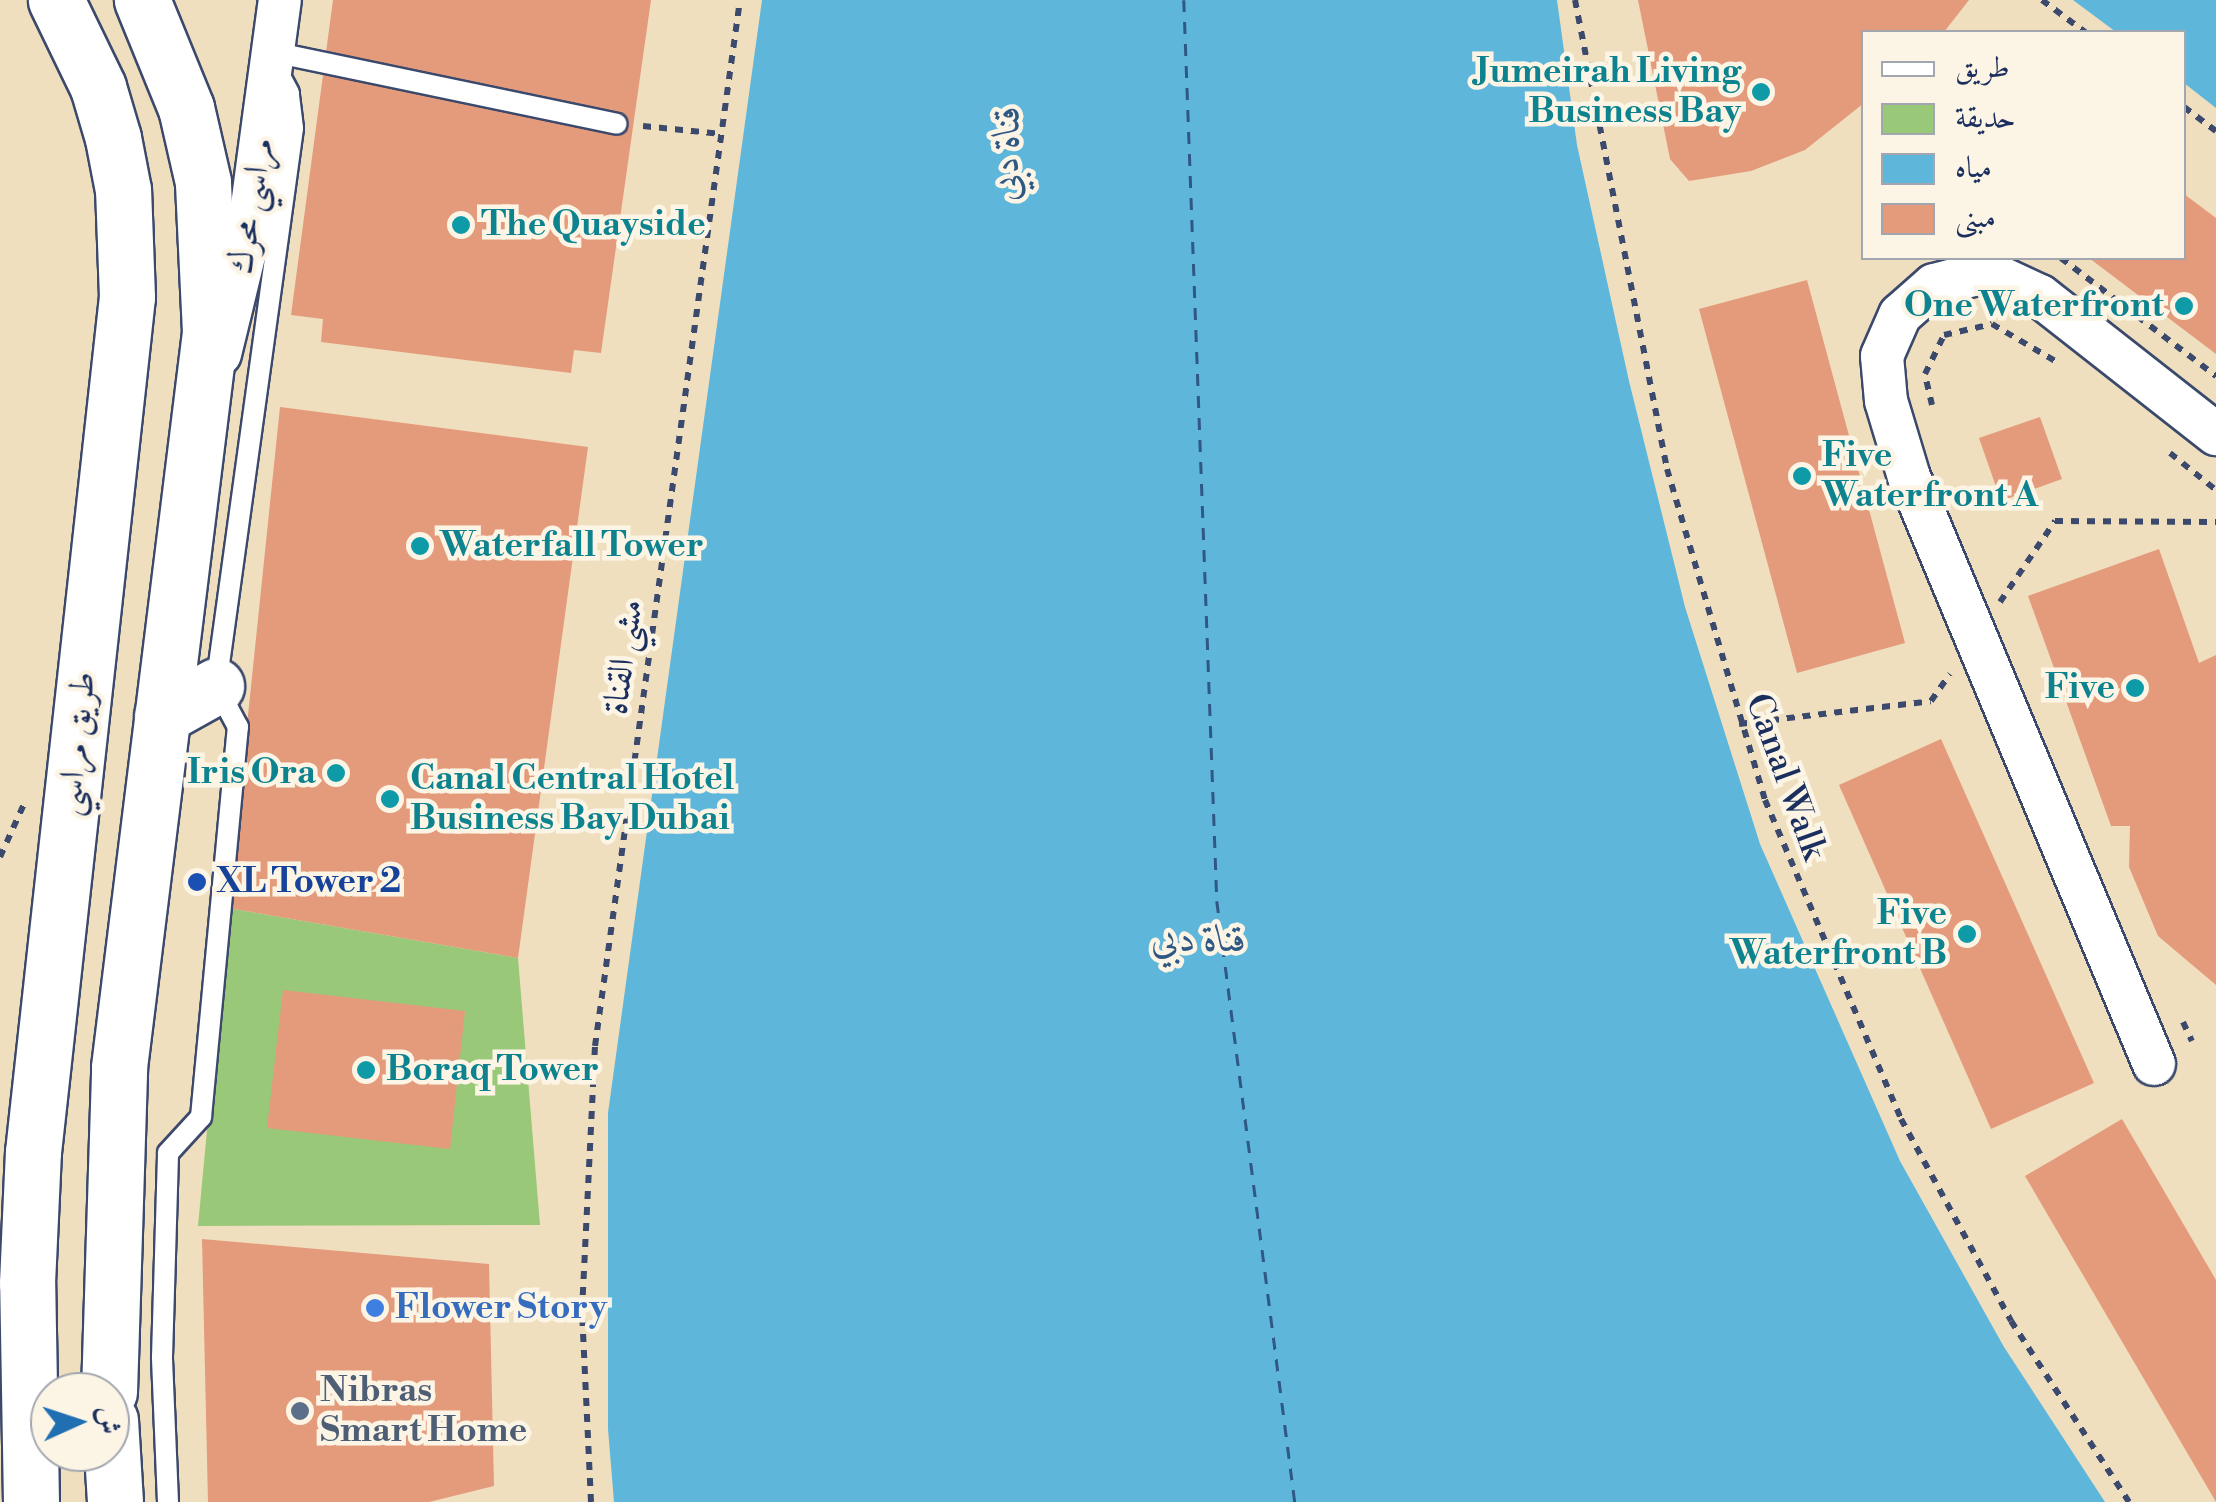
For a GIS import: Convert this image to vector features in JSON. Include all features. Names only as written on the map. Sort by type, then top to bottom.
[{"type":"street","name":"طريق مراسي","points":[[30,1502],[27,1284],[36,1118],[127,297],[124,190],[114,138],[91,70],[56,0]]},
{"type":"street","points":[[110,1372],[118,1067],[202,406],[210,294],[203,182],[186,108],[142,0]]},
{"type":"street","name":"مراسي محرك","points":[[202,406],[240,286],[280,0]]},
{"type":"street","points":[[2154,1064],[1909,477],[1881,380],[1888,334],[1915,298],[1934,285],[1977,274],[2021,284],[2216,434]]},
{"type":"street","points":[[162,716],[216,686]]},
{"type":"street","points":[[113,1472],[115,1502]]},
{"type":"lane","points":[[272,58],[617,124]]},
{"type":"lane","points":[[168,1502],[162,1339],[168,1153],[201,1117],[238,727],[216,686],[293,128],[289,94],[272,58]]},
{"type":"path","name":"مشي القناة","points":[[591,1502],[582,1311],[595,1046],[740,0]]},
{"type":"path","name":"Canal Walk","points":[[1575,0],[1666,469],[1739,724],[1806,908],[1901,1118],[2011,1321],[2129,1502]]},
{"type":"path","points":[[2042,0],[2082,30]]},
{"type":"path","points":[[2186,108],[2216,131]]},
{"type":"path","points":[[617,124],[722,134]]},
{"type":"path","points":[[2064,260],[2216,376]]},
{"type":"path","points":[[1933,410],[1924,374],[1944,335],[1992,324],[2062,366]]},
{"type":"path","points":[[2154,440],[2216,490]]},
{"type":"path","points":[[1739,724],[1931,700],[1975,642],[2055,521],[2216,522]]},
{"type":"path","points":[[1995,582],[2002,599]]},
{"type":"green space","points":[[228,908],[518,958],[540,1225],[198,1226]]},
{"type":"water","name":"قناة دبي","points":[[762,0],[1557,0],[1577,145],[1629,381],[1685,607],[1760,844],[1900,1161],[2004,1347],[2105,1502],[614,1502],[608,1429],[608,1113]]},
{"type":"water","points":[[2073,0],[2216,0],[2216,108],[2186,85],[2186,30],[2113,30]]},
{"type":"building","name":"The Quayside","points":[[333,0],[651,0],[601,353],[574,350],[571,373],[321,342],[323,319],[291,315]]},
{"type":"building","name":"Jumeirah Living Business Bay","points":[[1638,0],[1969,0],[1946,30],[1861,30],[1861,105],[1805,150],[1751,171],[1689,181],[1670,159]]},
{"type":"building","name":"One Waterfront","points":[[2186,196],[2216,218],[2216,354],[2092,260],[2186,260]]},
{"type":"building","name":"Five Waterfront A","points":[[1807,280],[1905,643],[1797,673],[1699,309]]},
{"type":"building","points":[[280,407],[588,447],[518,958],[228,908]]},
{"type":"building","points":[[2040,417],[2062,479],[2001,501],[1979,438]]},
{"type":"building","name":"Five","points":[[2159,549],[2199,663],[2216,655],[2216,985],[2158,936],[2129,867],[2130,826],[2111,826],[2028,596]]},
{"type":"building","name":"Five Waterfront B","points":[[1941,739],[2094,1083],[1991,1129],[1839,785]]},
{"type":"building","name":"Boraq Tower","points":[[283,990],[465,1011],[450,1149],[267,1128]]},
{"type":"building","points":[[2122,1119],[2216,1280],[2216,1502],[2025,1176]]},
{"type":"building","points":[[202,1239],[489,1264],[494,1486],[429,1502],[208,1502]]},
{"type":"ferry route","points":[[1184,0],[1217,901],[1295,1502]]},
{"type":"place","name":"Jumeirah Living Business Bay","points":[[1761,92]]},
{"type":"place","name":"The Quayside","points":[[461,225]]},
{"type":"place","name":"One Waterfront","points":[[2184,306]]},
{"type":"place","name":"Five Waterfront A","points":[[1802,476]]},
{"type":"place","name":"Waterfall Tower","points":[[420,546]]},
{"type":"place","name":"Five","points":[[2135,688]]},
{"type":"place","name":"Iris Ora","points":[[336,773]]},
{"type":"place","name":"Canal Central Hotel Business Bay Dubai","points":[[390,799]]},
{"type":"place","name":"XL Tower 2","points":[[197,882]]},
{"type":"place","name":"Five Waterfront B","points":[[1967,934]]},
{"type":"place","name":"Boraq Tower","points":[[366,1070]]},
{"type":"place","name":"Flower Story","points":[[375,1308]]},
{"type":"place","name":"Nibras Smart Home","points":[[300,1411]]}]
